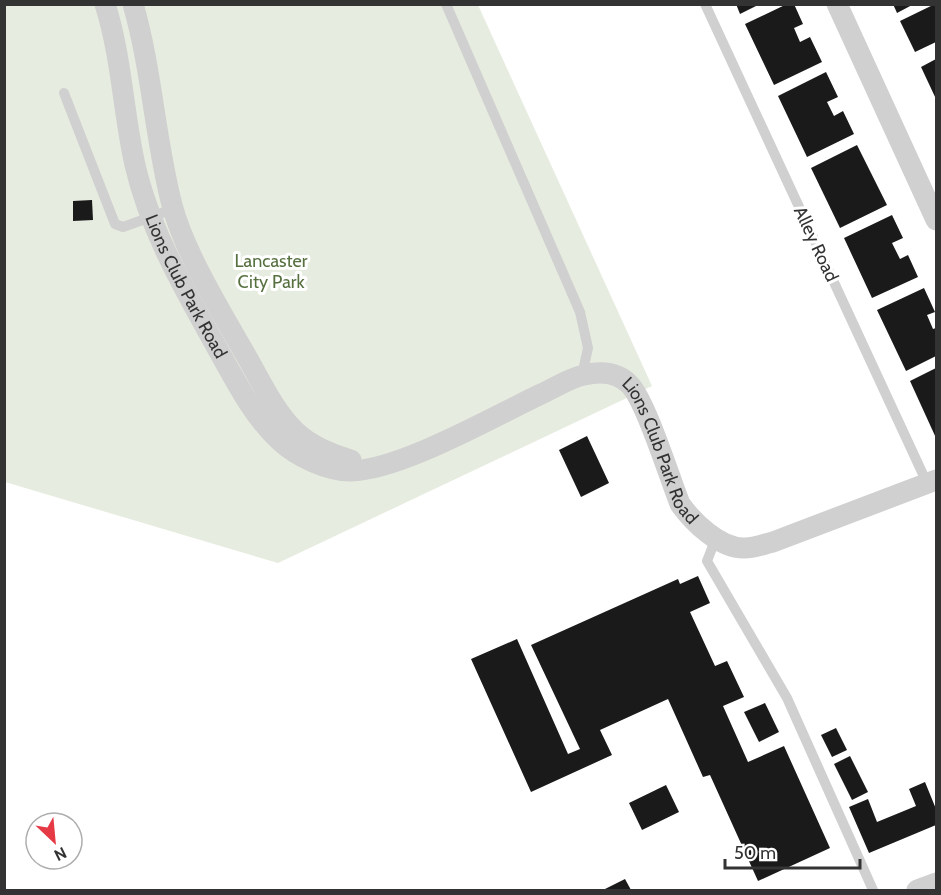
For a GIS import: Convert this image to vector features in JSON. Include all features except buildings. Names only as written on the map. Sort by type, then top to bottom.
[{"type":"street","name":"Lions Club Park Road","points":[[105,4],[116,38],[135,165],[150,216],[165,249],[232,374],[265,426],[296,453],[312,461],[350,471],[385,465],[444,441],[582,375],[608,372],[630,385],[640,404],[680,504],[689,517],[716,538],[741,548],[773,542],[932,481]]},
{"type":"street","name":"Lions Club Park Road","points":[[133,4],[139,27],[160,159],[173,209],[186,239],[251,364],[273,404],[297,433],[322,448],[349,459],[385,465]]},
{"type":"street","points":[[837,4],[936,220]]},
{"type":"street","points":[[917,891],[936,883]]},
{"type":"lane","points":[[447,4],[580,312],[588,348],[582,375]]},
{"type":"lane","name":"Alley Road","points":[[705,4],[932,481]]},
{"type":"lane","points":[[64,93],[115,224],[123,227],[173,209]]},
{"type":"lane","points":[[165,249],[186,239]]},
{"type":"lane","points":[[232,374],[251,364]]},
{"type":"lane","points":[[716,538],[707,561],[787,699],[873,891]]},
{"type":"green space","name":"Lancaster City Park","points":[[4,5],[478,5],[652,386],[278,563],[5,482]]}]
